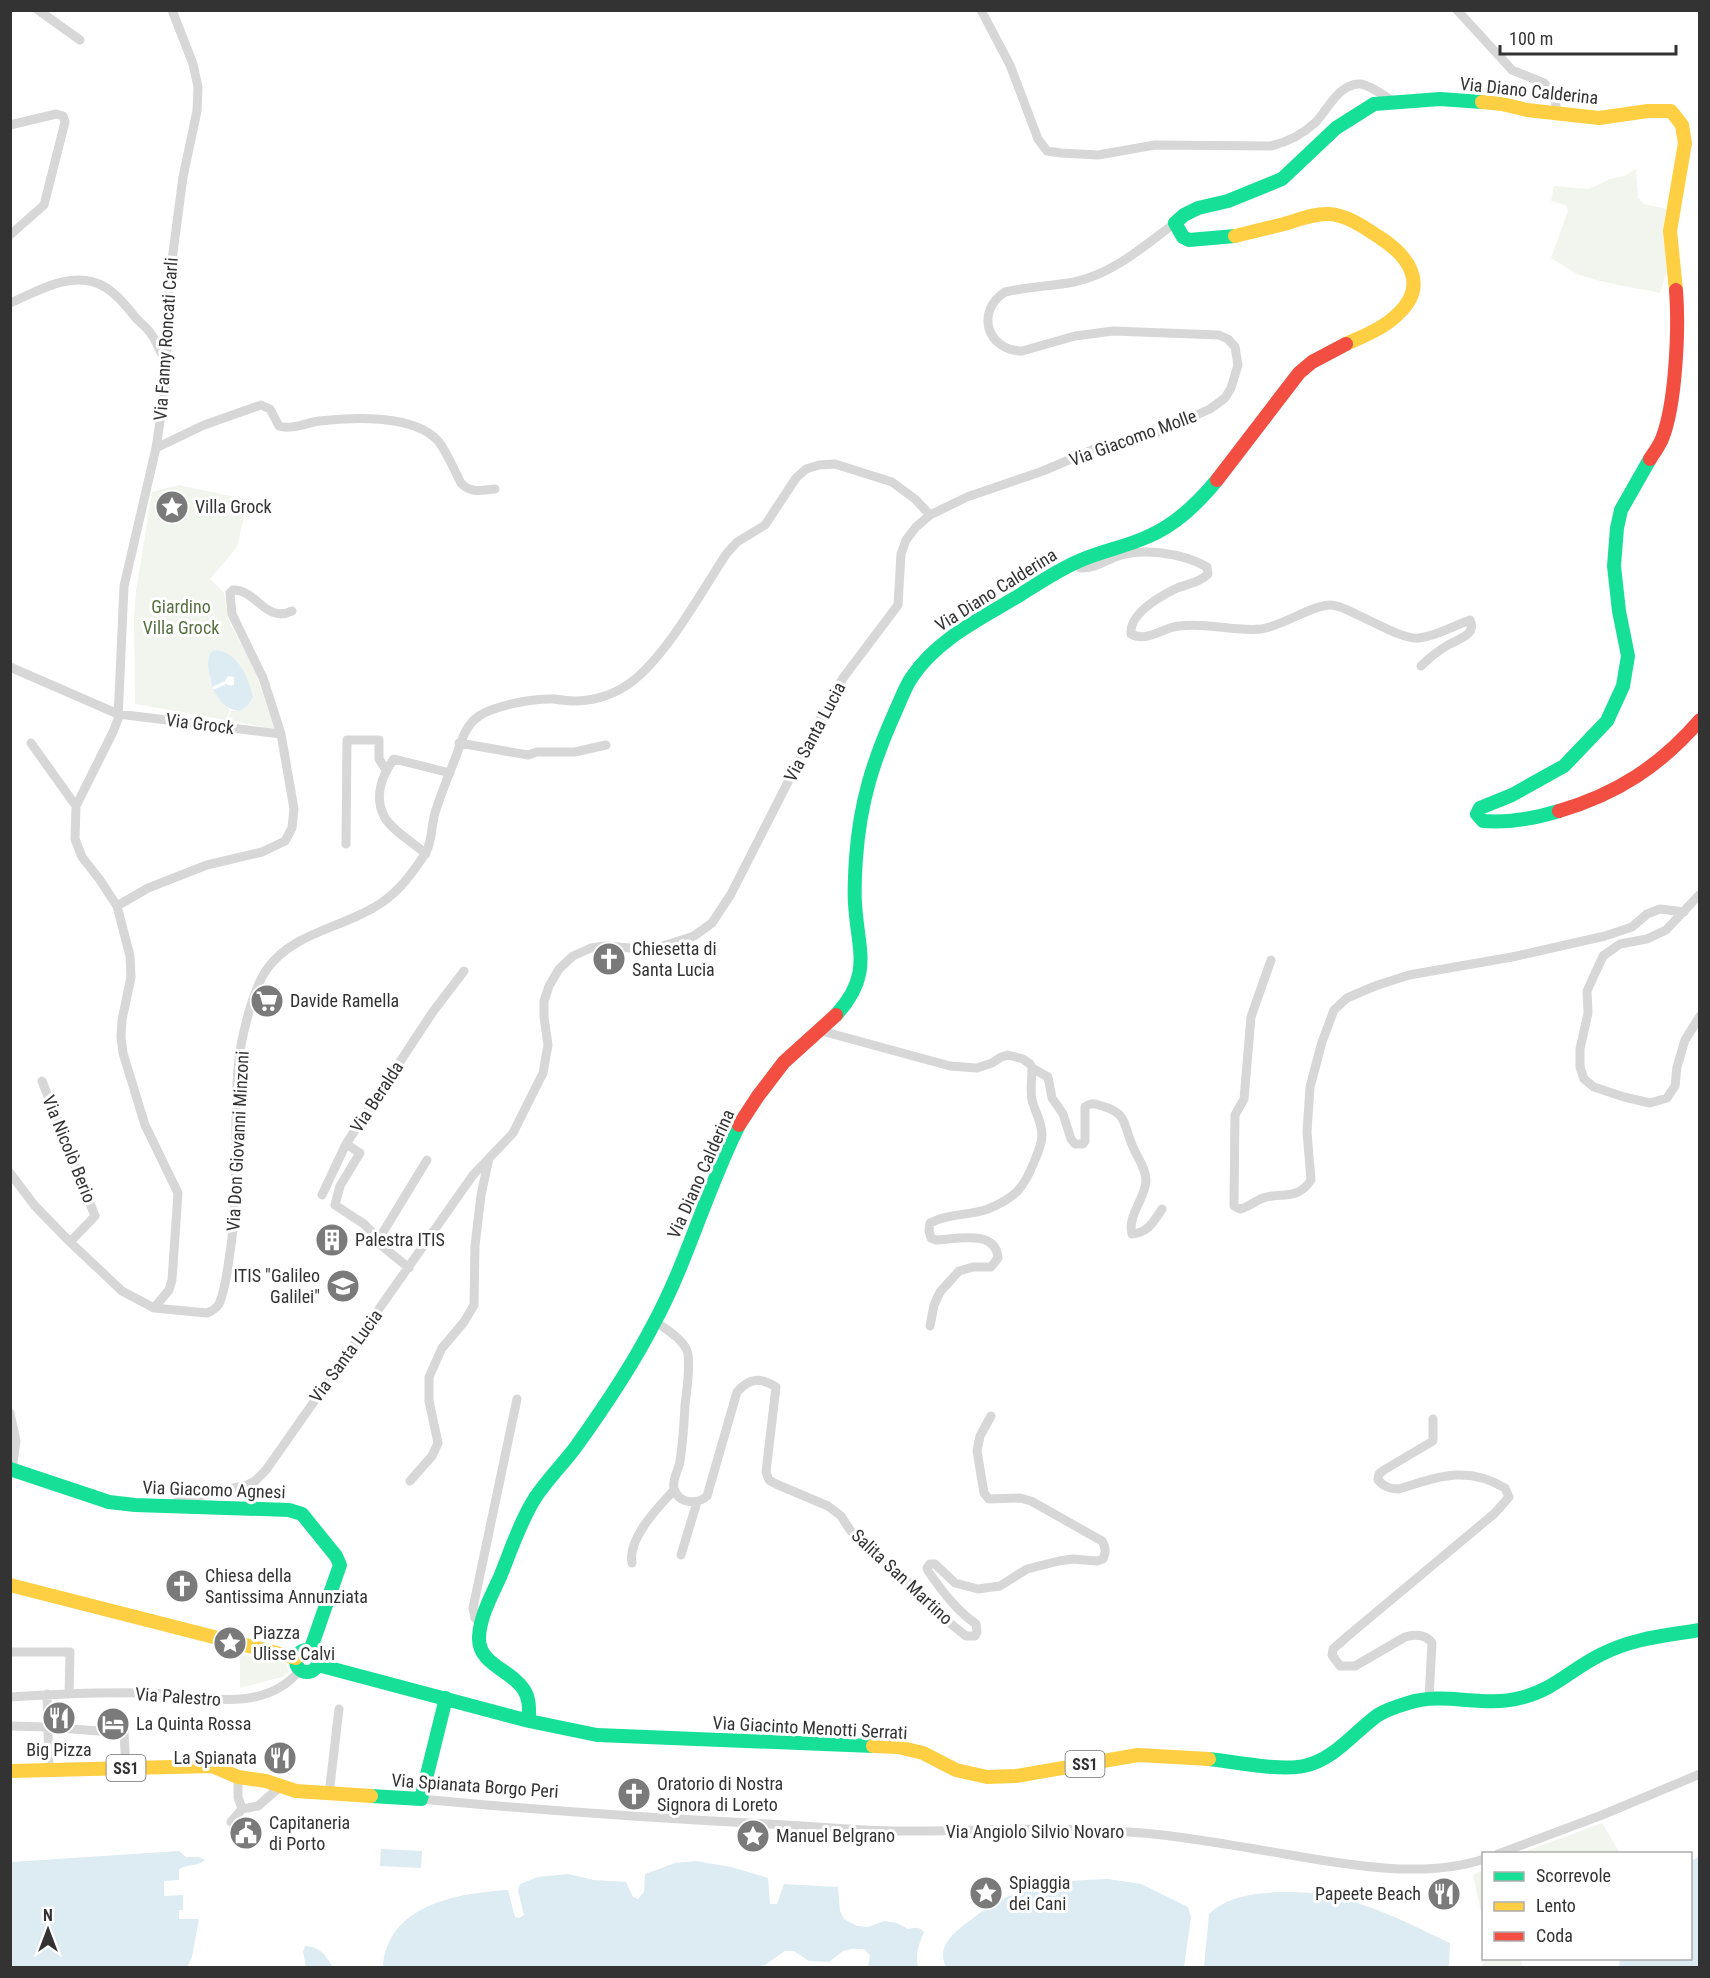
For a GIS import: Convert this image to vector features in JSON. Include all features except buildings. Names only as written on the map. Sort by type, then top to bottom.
[{"type":"main road","name":"Via Diano Calderina","points":[[529,1721],[529,1702],[525,1692],[511,1677],[483,1657],[479,1647],[482,1623],[530,1507],[547,1480],[565,1461],[615,1391],[656,1322],[705,1200],[741,1122],[774,1074],[794,1052],[839,1012],[855,989],[863,963],[862,939],[856,920],[855,896],[860,833],[870,778],[879,747],[910,680],[935,650],[957,631],[1011,601],[1055,572],[1153,535],[1191,508],[1226,468],[1303,369],[1331,350],[1378,328],[1402,312],[1413,296],[1414,278],[1407,260],[1386,241],[1352,220],[1328,213],[1231,238],[1203,241],[1183,237],[1175,223],[1198,208],[1228,201],[1282,179],[1336,128],[1374,105],[1440,99],[1502,104],[1527,110],[1599,118],[1648,111],[1671,111],[1682,124],[1685,142],[1670,231],[1677,305],[1673,391],[1662,439],[1621,510],[1617,528],[1614,566],[1619,611],[1628,656],[1623,686],[1607,721],[1564,766],[1512,795],[1480,808],[1478,814],[1483,821],[1494,823],[1520,821],[1570,808],[1641,775],[1669,752],[1700,720]]},
{"type":"main road","name":"Via Giacomo Agnesi","points":[[11,1469],[109,1502],[135,1505],[289,1510],[302,1514],[336,1556],[340,1565],[310,1651]]},
{"type":"main road","points":[[10,1585],[266,1650],[310,1672],[318,1665],[318,1658],[310,1651],[303,1651],[298,1664]]},
{"type":"main road","name":"Via Giacinto Menotti Serrati","points":[[318,1665],[529,1721],[597,1735],[898,1747],[923,1753],[956,1770],[987,1777],[1016,1776],[1138,1755],[1195,1757],[1283,1767],[1304,1766],[1321,1760],[1336,1750],[1380,1714],[1408,1703],[1429,1698],[1484,1701],[1518,1699],[1546,1690],[1598,1656],[1631,1641],[1700,1630]]},
{"type":"main road","points":[[421,1799],[446,1698]]},
{"type":"main road","name":"SS1","points":[[10,1771],[212,1766],[238,1777],[266,1781],[296,1791],[329,1794]]},
{"type":"main road","name":"Via Spianata Borgo Peri","points":[[329,1794],[421,1799]]},
{"type":"street","points":[[38,10],[80,40]]},
{"type":"street","name":"Via Fanny Roncati Carli","points":[[154,1308],[169,1290],[172,1280],[178,1193],[145,1125],[123,1053],[122,1020],[131,977],[129,956],[117,906],[78,850],[75,839],[76,806],[113,732],[118,714],[124,586],[156,448],[167,365],[169,283],[183,177],[197,111],[198,87],[192,59],[172,10]]},
{"type":"street","points":[[981,10],[1010,65],[1038,139],[1047,151],[1098,155],[1155,145],[1271,146],[1287,142],[1298,135],[1315,122],[1348,86],[1353,84],[1366,86],[1394,102]]},
{"type":"street","points":[[1457,10],[1512,70],[1544,83],[1556,98],[1557,113]]},
{"type":"street","points":[[10,125],[56,114],[63,116],[65,122],[44,205],[10,235]]},
{"type":"street","name":"Via Giacomo Molle","points":[[930,515],[967,497],[1035,474],[1099,447],[1139,438],[1189,420],[1210,410],[1225,398],[1236,377],[1238,359],[1232,343],[1219,335],[1113,331],[1074,336],[1016,351],[998,343],[988,327],[990,307],[1005,292],[1076,281],[1097,275],[1153,242],[1175,223]]},
{"type":"street","points":[[10,303],[61,282],[78,280],[98,284],[112,290],[126,303],[137,319],[152,334],[167,365]]},
{"type":"street","points":[[156,448],[204,425],[261,405],[270,410],[279,426],[286,428],[302,423],[339,418],[385,420],[410,425],[433,436],[439,442],[466,489],[476,491],[495,489]]},
{"type":"street","name":"Via Don Giovanni Minzoni","points":[[154,1308],[207,1313],[219,1304],[235,1224],[238,1066],[250,1009],[266,970],[284,950],[306,937],[372,908],[401,888],[426,854],[435,813],[459,743],[471,723],[494,708],[539,700],[577,701],[598,698],[624,688],[644,672],[727,553],[737,542],[765,525],[796,478],[812,466],[835,464],[884,479],[907,491],[930,515]]},
{"type":"street","name":"Via Santa Lucia","points":[[170,1505],[181,1500],[246,1485],[255,1481],[266,1470],[472,1175],[513,1133],[546,1064],[548,1036],[543,1009],[546,993],[553,977],[566,962],[591,948],[604,946],[643,949],[660,947],[694,936],[712,923],[731,894],[843,678],[894,612],[900,596],[903,547],[910,533],[930,515]]},
{"type":"street","name":"Via Diano Calderina","points":[[1077,562],[1080,568],[1088,569],[1128,553],[1155,552],[1207,567],[1208,574],[1204,579],[1176,588],[1145,609],[1131,625],[1131,634],[1138,637],[1145,637],[1177,626],[1201,625],[1261,629],[1330,605],[1417,639],[1443,632],[1470,620],[1472,628],[1466,636],[1442,649],[1421,666]]},
{"type":"street","points":[[117,906],[158,884],[207,865],[262,852],[285,841],[292,828],[294,809],[281,734],[263,678],[232,614],[230,593],[233,590],[240,590],[277,614],[292,611]]},
{"type":"street","name":"Via Grock","points":[[10,667],[118,714],[281,734]]},
{"type":"street","points":[[346,844],[347,740],[379,740],[379,759],[386,770]]},
{"type":"street","points":[[31,743],[76,806]]},
{"type":"street","points":[[459,743],[528,755],[537,752],[575,752],[606,745]]},
{"type":"street","points":[[426,854],[384,817],[380,801],[381,779],[394,759],[450,773]]},
{"type":"street","points":[[1700,894],[1666,930],[1647,939],[1620,944],[1603,956],[1587,991],[1588,1013],[1580,1049],[1580,1067],[1584,1079],[1594,1087],[1624,1097],[1650,1103],[1666,1098],[1675,1086],[1677,1067],[1685,1040],[1700,1016]]},
{"type":"street","points":[[1271,960],[1251,1017],[1244,1099],[1235,1115],[1233,1202],[1234,1206],[1240,1209],[1264,1197],[1291,1194],[1305,1188],[1311,1180],[1307,1132],[1311,1087],[1322,1042],[1334,1010],[1347,998],[1408,975],[1512,957],[1605,936],[1632,927],[1647,914],[1660,909],[1684,912]]},
{"type":"street","name":"Via Beralda","points":[[409,1268],[376,1242],[374,1234],[364,1224],[335,1205],[340,1186],[360,1153],[346,1144],[432,1012],[464,970]]},
{"type":"street","points":[[818,1030],[950,1066],[977,1068],[1008,1055],[1023,1059],[1032,1068],[1048,1077],[1052,1098],[1067,1123],[1071,1139],[1075,1144],[1083,1144],[1085,1141],[1084,1113],[1085,1107],[1089,1104],[1094,1103],[1121,1114],[1133,1148],[1143,1164],[1146,1181],[1143,1197],[1130,1227],[1132,1234],[1140,1233],[1150,1227],[1162,1209]]},
{"type":"street","points":[[930,1326],[934,1305],[940,1292],[959,1271],[973,1267],[990,1267],[998,1258],[997,1249],[992,1243],[982,1238],[936,1240],[931,1238],[930,1223],[939,1218],[974,1214],[1002,1203],[1011,1198],[1027,1180],[1039,1151],[1042,1136],[1039,1117],[1032,1097],[1032,1068]]},
{"type":"street","name":"Via Nicolò Berio","points":[[42,1081],[95,1216],[70,1242]]},
{"type":"street","points":[[322,1195],[346,1144]]},
{"type":"street","points":[[410,1481],[432,1456],[438,1443],[429,1401],[429,1377],[442,1348],[465,1322],[474,1305],[475,1246],[481,1195],[489,1158]]},
{"type":"street","points":[[376,1242],[427,1160]]},
{"type":"street","points":[[10,1173],[34,1206],[70,1242],[123,1291],[154,1308]]},
{"type":"street","points":[[656,1322],[675,1335],[688,1352],[680,1462],[674,1483],[679,1497],[697,1502],[681,1555]]},
{"type":"street","name":"Salita San Martino","points":[[697,1502],[707,1496],[710,1491],[737,1392],[745,1383],[754,1380],[767,1382],[776,1387],[767,1475],[776,1484],[828,1506],[841,1516],[850,1530],[869,1550],[909,1583],[926,1604],[966,1636],[975,1636],[976,1624],[963,1615],[942,1591],[928,1572],[927,1568],[930,1564],[935,1563],[955,1583],[978,1589],[1000,1586],[1027,1569],[1066,1560],[1097,1561],[1103,1559],[1106,1547],[1102,1541],[1031,1501],[1020,1498],[989,1499],[984,1493],[977,1451],[980,1437],[991,1416]]},
{"type":"street","points":[[482,1623],[475,1618],[472,1608],[517,1399]]},
{"type":"street","points":[[10,1413],[16,1441],[11,1469]]},
{"type":"street","points":[[1429,1698],[1432,1643],[1423,1636],[1405,1637],[1355,1666],[1340,1666],[1332,1655],[1333,1649],[1495,1513],[1509,1497],[1505,1488],[1474,1475],[1443,1475],[1399,1489],[1392,1489],[1378,1480],[1383,1470],[1433,1441],[1432,1419]]},
{"type":"street","points":[[632,1563],[630,1554],[638,1535],[675,1490]]},
{"type":"street","points":[[10,1652],[70,1652],[69,1694]]},
{"type":"street","name":"Via Palestro","points":[[10,1697],[47,1694],[148,1693],[225,1701],[274,1692],[293,1679],[298,1664]]},
{"type":"street","points":[[47,1694],[49,1770]]},
{"type":"street","points":[[329,1794],[339,1709]]},
{"type":"street","points":[[10,1726],[124,1733],[126,1768]]},
{"type":"street","points":[[1503,1852],[1602,1815],[1700,1774]]},
{"type":"street","points":[[238,1777],[237,1797],[242,1809]]},
{"type":"street","points":[[231,1822],[242,1809],[258,1806],[281,1786]]},
{"type":"street","name":"Via Spianata Borgo Peri","points":[[421,1799],[619,1815]]},
{"type":"street","name":"Via Angiolo Silvio Novaro","points":[[619,1815],[890,1831],[1053,1828],[1113,1831],[1167,1835],[1379,1867],[1429,1869],[1482,1860]]},
{"type":"green space","points":[[1636,169],[1638,198],[1644,204],[1666,209],[1663,231],[1667,271],[1660,293],[1580,275],[1551,258],[1568,211],[1566,205],[1551,201],[1554,186],[1589,189]]},
{"type":"green space","name":"Giardino Villa Grock","points":[[179,485],[248,500],[237,547],[210,579],[224,593],[229,622],[253,666],[275,729],[227,720],[231,711],[240,711],[242,669],[209,677],[217,695],[230,710],[226,720],[135,704],[136,591],[152,492]]},
{"type":"green space","points":[[240,1655],[281,1662],[286,1664],[289,1672],[282,1677],[240,1688]]},
{"type":"green space","points":[[1602,1823],[1619,1852],[1524,1852]]},
{"type":"green space","points":[[1482,1870],[1482,1916],[1473,1875]]},
{"type":"green space","points":[[1482,1960],[1520,1960],[1523,1967],[1482,1967]]},
{"type":"shaded area","points":[[214,650],[222,651],[236,660],[248,681],[253,697],[240,711],[227,707],[213,690],[226,684],[232,686],[234,684],[234,677],[228,676],[225,681],[212,687],[208,666],[209,655]]},
{"type":"shaded area","points":[[381,1849],[422,1851],[421,1868],[380,1866]]},
{"type":"shaded area","points":[[179,1851],[186,1857],[199,1857],[205,1860],[199,1864],[179,1869],[179,1880],[164,1881],[164,1896],[183,1895],[183,1910],[179,1910],[179,1919],[199,1919],[192,1957],[187,1967],[11,1967],[11,1862]]},
{"type":"shaded area","points":[[1699,1857],[1699,1967],[1619,1968],[1620,1960],[1692,1960],[1692,1860]]},
{"type":"shaded area","points":[[696,1861],[731,1867],[768,1878],[770,1904],[777,1904],[784,1884],[838,1887],[840,1911],[844,1919],[857,1926],[868,1927],[884,1921],[897,1923],[908,1929],[920,1929],[924,1932],[917,1953],[918,1967],[383,1968],[387,1947],[397,1930],[411,1916],[447,1899],[508,1890],[515,1917],[519,1918],[524,1915],[518,1891],[520,1884],[538,1877],[568,1874],[594,1880],[626,1882],[633,1897],[638,1899],[644,1892],[645,1874],[675,1863]]},
{"type":"shaded area","points":[[1108,1879],[1141,1884],[1188,1907],[1191,1917],[1184,1967],[946,1967],[943,1954],[950,1938],[974,1917],[1001,1900],[1043,1885]]},
{"type":"shaded area","points":[[1277,1892],[1319,1894],[1370,1907],[1450,1943],[1449,1967],[1204,1967],[1209,1914],[1232,1900]]},
{"type":"shaded area","points":[[305,1946],[319,1950],[333,1967],[306,1967],[303,1952]]},
{"type":"pier","points":[[864,1949],[870,1955],[868,1967],[755,1967],[765,1965],[785,1951],[794,1951],[809,1961],[829,1962],[843,1951]]},
{"type":"traffic: fast","points":[[1235,236],[1189,240],[1183,237],[1175,223],[1198,208],[1228,201],[1282,179],[1336,128],[1374,104],[1440,99],[1482,102]]},
{"type":"traffic: fast","points":[[1559,811],[1512,821],[1483,821],[1477,814],[1480,808],[1512,795],[1564,766],[1607,721],[1623,686],[1628,656],[1619,611],[1614,566],[1617,528],[1621,510],[1650,459]]},
{"type":"traffic: fast","points":[[836,1015],[848,1001],[855,987],[861,962],[855,881],[864,800],[881,747],[912,677],[934,651],[961,630],[1071,565],[1158,532],[1177,520],[1217,480]]},
{"type":"traffic: fast","points":[[529,1721],[526,1693],[518,1683],[489,1661],[480,1646],[479,1637],[484,1614],[520,1526],[535,1498],[596,1418],[626,1373],[653,1325],[677,1276],[739,1125]]},
{"type":"traffic: fast","points":[[10,1469],[109,1502],[135,1505],[289,1510],[302,1514],[336,1556],[340,1565],[310,1651]]},
{"type":"traffic: fast","points":[[1209,1759],[1270,1767],[1304,1766],[1325,1758],[1378,1715],[1396,1707],[1435,1699],[1506,1701],[1520,1698],[1543,1690],[1612,1649],[1648,1638],[1700,1630]]},
{"type":"traffic: fast","points":[[307,1650],[315,1653],[318,1661],[315,1669],[307,1672],[299,1669],[296,1661],[299,1653],[307,1650]]},
{"type":"traffic: fast","points":[[318,1665],[529,1721],[597,1735],[873,1746]]},
{"type":"traffic: fast","points":[[371,1796],[421,1799],[446,1698]]},
{"type":"traffic: slow","points":[[1482,102],[1527,110],[1599,118],[1648,111],[1671,111],[1682,125],[1685,143],[1670,231],[1676,290]]},
{"type":"traffic: slow","points":[[1235,236],[1312,216],[1329,214],[1355,222],[1399,253],[1406,262],[1414,282],[1407,303],[1386,323],[1346,344]]},
{"type":"traffic: slow","points":[[10,1585],[296,1658]]},
{"type":"traffic: slow","points":[[873,1746],[898,1747],[923,1753],[956,1770],[987,1777],[1016,1776],[1138,1755],[1209,1759]]},
{"type":"traffic: slow","points":[[10,1771],[212,1766],[238,1777],[266,1781],[296,1791],[371,1796]]},
{"type":"traffic: jam","points":[[1650,459],[1662,439],[1671,406],[1677,345],[1676,290]]},
{"type":"traffic: jam","points":[[1217,480],[1299,373],[1312,362],[1346,344]]},
{"type":"traffic: jam","points":[[1559,811],[1619,787],[1653,765],[1700,720]]},
{"type":"traffic: jam","points":[[739,1125],[784,1062],[836,1015]]},
{"type":"place","name":"Villa Grock","points":[[172,507]]},
{"type":"place","name":"Chiesetta di Santa Lucia","points":[[609,959]]},
{"type":"place","name":"Davide Ramella","points":[[267,1001]]},
{"type":"place","name":"Palestra ITIS","points":[[332,1240]]},
{"type":"place","name":"ITIS \"Galileo Galilei\"","points":[[343,1286]]},
{"type":"place","name":"Chiesa della Santissima Annunziata","points":[[182,1586]]},
{"type":"place","name":"Piazza Ulisse Calvi","points":[[230,1643]]},
{"type":"place","name":"Big Pizza","points":[[59,1718]]},
{"type":"place","name":"La Quinta Rossa","points":[[113,1724]]},
{"type":"place","name":"La Spianata","points":[[280,1758]]},
{"type":"place","name":"Oratorio di Nostra Signora di Loreto","points":[[634,1794]]},
{"type":"place","name":"Capitaneria di Porto","points":[[246,1833]]},
{"type":"place","name":"Manuel Belgrano","points":[[753,1836]]},
{"type":"place","name":"Spiaggia dei Cani","points":[[986,1893]]},
{"type":"place","name":"Papeete Beach","points":[[1444,1894]]}]
